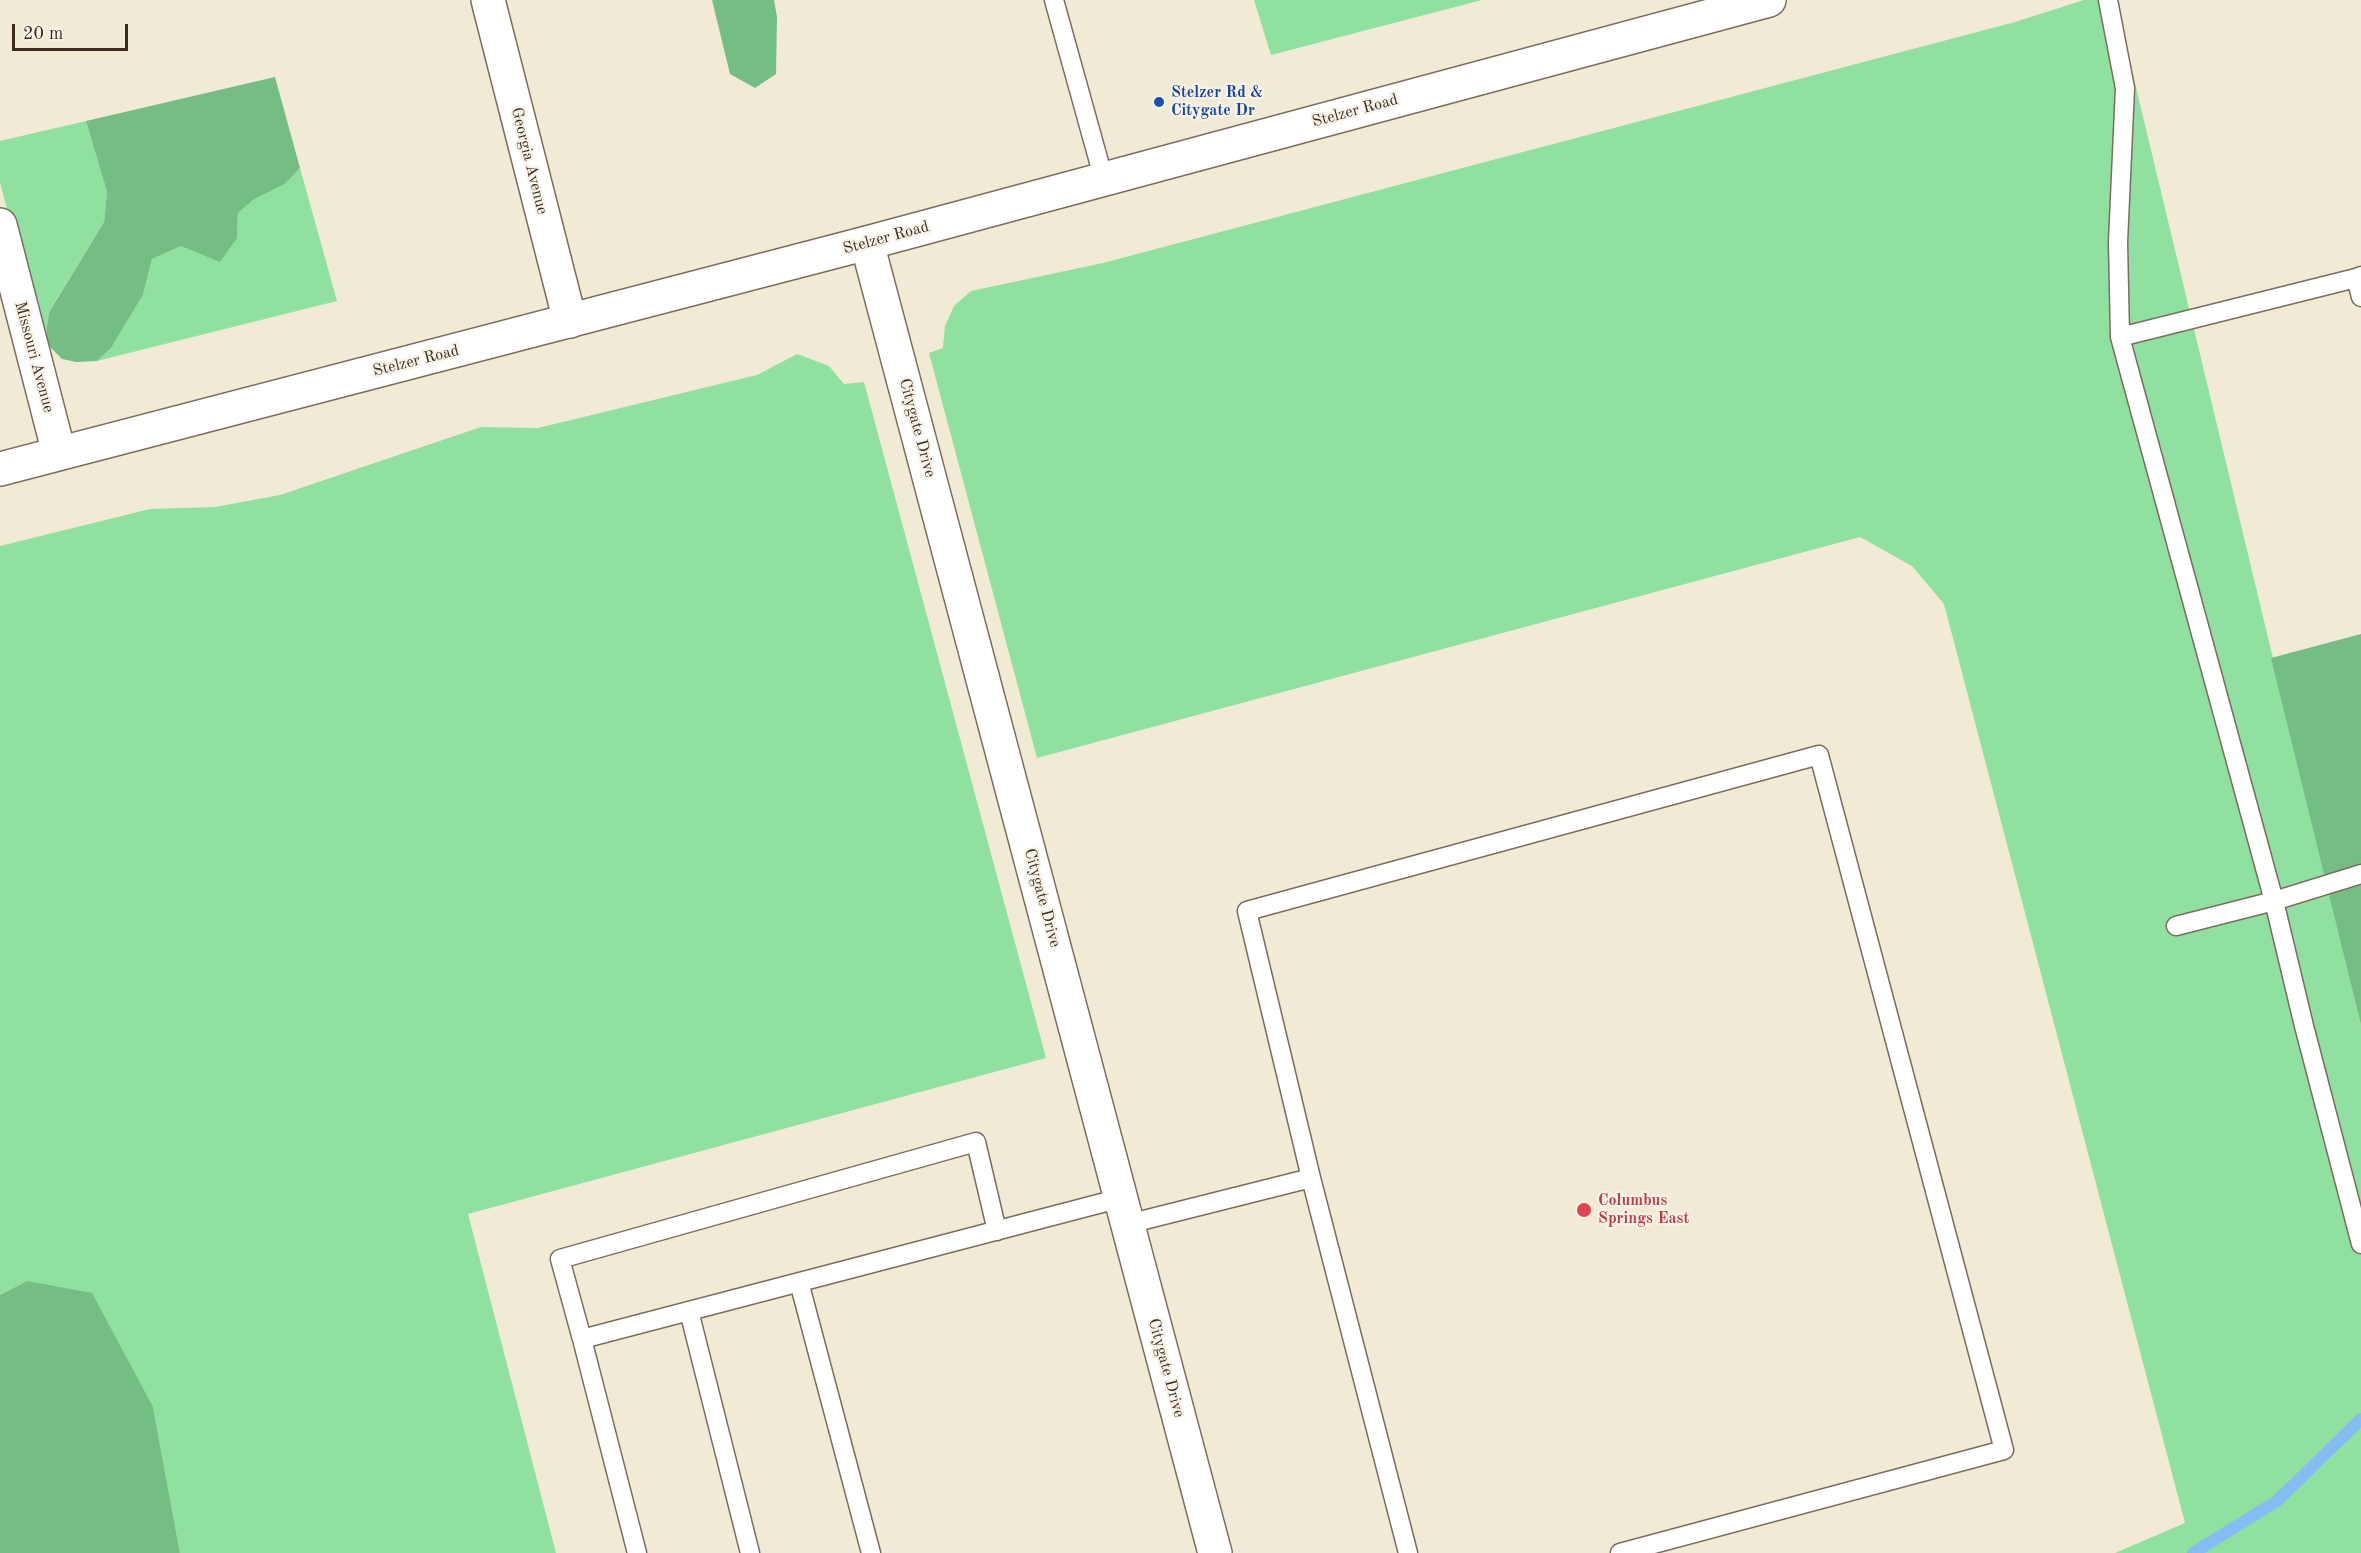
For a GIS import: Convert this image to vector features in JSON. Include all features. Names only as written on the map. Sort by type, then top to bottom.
[{"type":"street","name":"Georgia Avenue","points":[[488,0],[570,321]]},
{"type":"street","name":"Stelzer Road","points":[[0,469],[867,243],[1770,0]]},
{"type":"street","name":"Missouri Avenue","points":[[0,225],[59,453]]},
{"type":"street","name":"Citygate Drive","points":[[867,243],[1215,1553]]},
{"type":"lane","points":[[1054,0],[1104,180]]},
{"type":"lane","points":[[2108,0],[2125,87],[2118,242],[2120,337],[2274,901],[2361,1244]]},
{"type":"lane","points":[[2120,337],[2358,277],[2361,297]]},
{"type":"lane","points":[[1408,1553],[1311,1178],[1247,911],[1819,755],[2004,1450],[1620,1553]]},
{"type":"lane","points":[[2176,926],[2274,901],[2361,874]]},
{"type":"lane","points":[[637,1553],[560,1259],[976,1142],[997,1231]]},
{"type":"lane","points":[[582,1339],[997,1231],[1311,1178]]},
{"type":"lane","points":[[799,1282],[871,1553]]},
{"type":"lane","points":[[688,1311],[750,1553]]},
{"type":"green space","points":[[712,0],[774,0],[777,17],[776,74],[755,88],[730,74]]},
{"type":"green space","points":[[1254,0],[1482,0],[1271,55]]},
{"type":"green space","points":[[2084,0],[2115,0],[2361,1025],[2361,1553],[2115,1553],[2185,1523],[1944,604],[1912,566],[1860,537],[1037,758],[929,353],[943,348],[945,326],[954,306],[971,291],[1103,263],[2015,22]]},
{"type":"green space","points":[[275,77],[300,168],[285,184],[253,200],[238,213],[237,238],[220,262],[181,246],[152,259],[143,295],[111,348],[97,361],[76,362],[62,359],[45,342],[49,312],[104,222],[107,192],[86,121]]},
{"type":"green space","points":[[86,121],[107,192],[104,222],[49,311],[45,342],[37,326],[0,182],[0,141]]},
{"type":"green space","points":[[300,168],[337,301],[97,361],[111,348],[143,295],[152,259],[181,246],[237,237],[238,213],[253,200],[285,184]]},
{"type":"green space","points":[[797,354],[829,366],[844,384],[864,382],[1046,1058],[468,1214],[556,1553],[180,1553],[153,1407],[27,1281],[0,1295],[0,546],[150,509],[215,507],[280,495],[481,427],[538,428],[757,375]]},
{"type":"green space","points":[[2361,634],[2361,1025],[2271,658]]},
{"type":"green space","points":[[27,1281],[92,1293],[153,1407],[180,1553],[0,1553],[0,1295]]},
{"type":"waterway","points":[[2193,1553],[2277,1501],[2361,1419]]},
{"type":"place","name":"Stelzer Rd & Citygate Dr","points":[[1159,102]]},
{"type":"place","name":"Columbus Springs East","points":[[1584,1210]]}]
